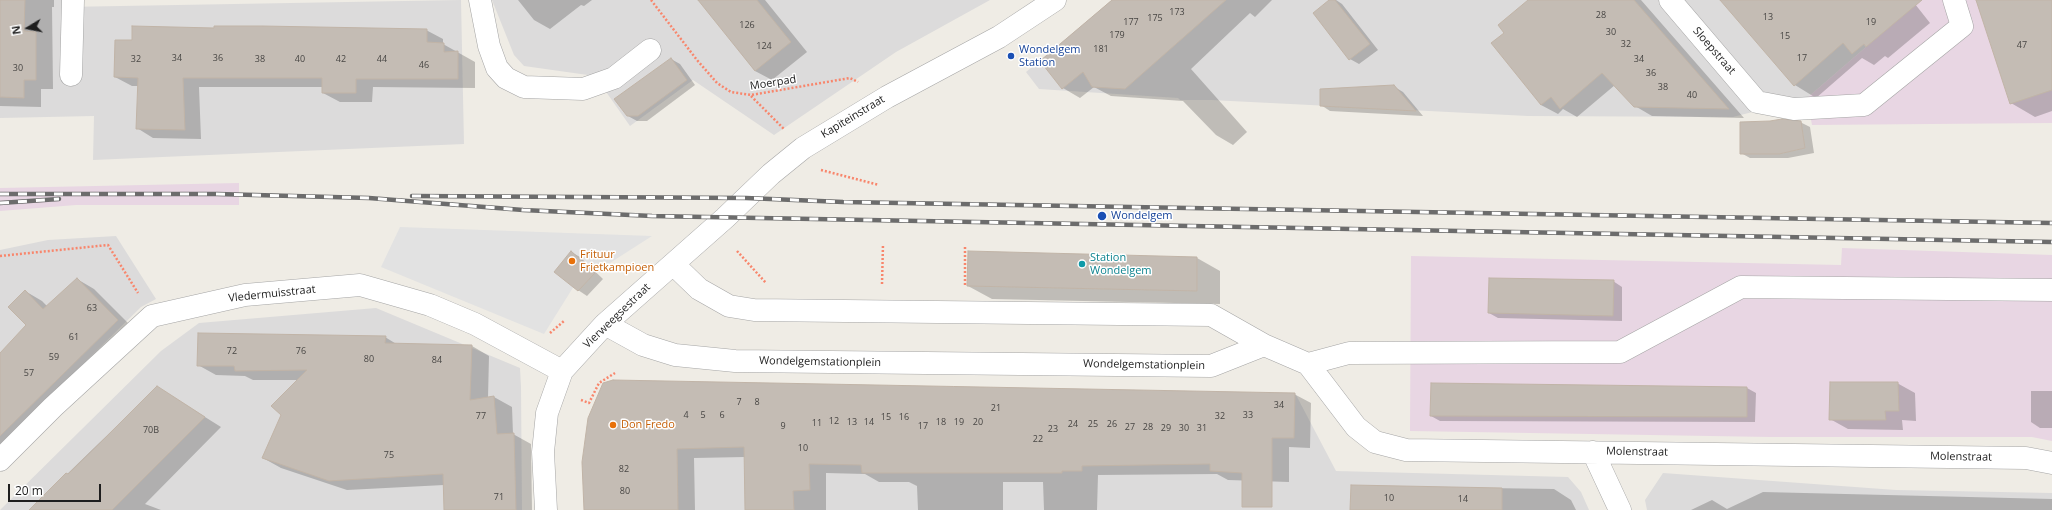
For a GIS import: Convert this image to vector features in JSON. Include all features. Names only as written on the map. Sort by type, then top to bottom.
[{"type":"street","points":[[72,75],[73,0]]},
{"type":"street","points":[[480,0],[490,46],[498,68],[506,78],[524,87],[583,89],[614,78],[650,50]]},
{"type":"street","name":"Kapiteinstraat","points":[[673,264],[726,218],[771,174],[796,154],[839,124],[999,37],[1055,0]]},
{"type":"street","name":"Sloepstraat","points":[[1670,0],[1758,102],[1794,109],[1864,105],[1962,26],[1954,0]]},
{"type":"street","points":[[673,264],[699,289],[729,306],[754,310],[882,310],[1211,315],[1264,345]]},
{"type":"street","name":"Vierweegsestraat","points":[[546,510],[543,452],[547,413],[562,371],[605,324],[673,264]]},
{"type":"street","name":"Vledermuisstraat","points":[[0,460],[52,407],[152,316],[245,295],[360,285],[430,305],[475,324],[562,371]]},
{"type":"street","points":[[1308,364],[1349,353],[1620,352],[1741,287],[2052,290]]},
{"type":"street","name":"Wondelgemstationplein","points":[[605,324],[643,345],[675,354],[735,361],[1211,366],[1264,345]]},
{"type":"street","name":"Molenstraat","points":[[1264,345],[1308,364],[1356,427],[1376,442],[1406,450],[2026,458],[2052,463]]},
{"type":"street","points":[[1593,452],[1620,510]]},
{"type":"path","name":"Moerpad","points":[[651,0],[697,60],[717,83],[731,92],[750,96],[850,78],[887,97]]},
{"type":"path","points":[[750,96],[796,154],[879,185]]},
{"type":"path","points":[[882,244],[882,310]]},
{"type":"path","points":[[0,256],[108,245],[152,316]]},
{"type":"path","points":[[964,311],[965,246]]},
{"type":"shaded area","points":[[0,0],[64,0],[64,7],[461,0],[464,144],[93,160],[94,116],[0,118]]},
{"type":"shaded area","points":[[492,0],[990,0],[896,52],[774,135],[693,80],[630,126],[595,76],[524,66],[514,55]]},
{"type":"shaded area","points":[[1112,0],[1828,0],[1866,47],[1807,98],[1733,117],[1528,116],[1211,100],[1180,100],[1178,98],[1039,89],[1026,72]]},
{"type":"shaded area","points":[[1828,0],[2052,0],[2052,123],[1812,125],[1807,98],[1866,47]]},
{"type":"shaded area","points":[[239,183],[239,205],[76,205],[0,211],[0,188]]},
{"type":"shaded area","points":[[400,227],[652,236],[574,286],[544,334],[381,267]]},
{"type":"shaded area","points":[[116,236],[156,299],[141,307],[0,446],[0,250],[48,240]]},
{"type":"shaded area","points":[[1842,248],[2052,255],[2052,441],[2032,437],[1770,437],[1410,431],[1411,256],[1841,265]]},
{"type":"shaded area","points":[[376,308],[520,368],[522,510],[0,510],[161,351],[199,323]]},
{"type":"shaded area","points":[[613,380],[1295,393],[1336,471],[1568,477],[1581,492],[1589,510],[584,510],[582,464],[588,418],[603,383]]},
{"type":"shaded area","points":[[1663,473],[1896,490],[2052,493],[2052,510],[1647,510],[1645,500]]},
{"type":"building","points":[[0,0],[25,0],[24,31],[36,32],[36,80],[24,80],[24,98],[0,97]]},
{"type":"building","points":[[698,0],[757,0],[791,42],[755,71]]},
{"type":"building","points":[[1112,0],[1226,0],[1125,89],[1092,87],[1083,72],[1062,89],[1040,61]]},
{"type":"building","points":[[1329,0],[1335,0],[1370,44],[1349,60],[1313,13]]},
{"type":"building","points":[[1528,0],[1634,0],[1729,109],[1634,107],[1602,73],[1560,109],[1551,97],[1541,105],[1491,43],[1504,33],[1498,25]]},
{"type":"building","points":[[1720,0],[1922,0],[1866,47],[1864,44],[1852,54],[1843,43],[1794,86]]},
{"type":"building","points":[[1976,0],[2052,0],[2052,90],[2010,104]]},
{"type":"building","points":[[132,26],[214,28],[214,26],[262,26],[427,29],[427,42],[444,43],[444,52],[458,51],[458,79],[356,79],[356,93],[322,93],[322,78],[183,78],[185,130],[136,129],[138,78],[114,77],[115,40],[132,40]]},
{"type":"building","points":[[671,58],[687,80],[638,116],[627,116],[614,99]]},
{"type":"building","points":[[1394,85],[1416,111],[1320,106],[1320,89]]},
{"type":"building","points":[[1782,119],[1801,121],[1805,148],[1779,154],[1740,154],[1740,122]]},
{"type":"building","name":"Frituur Frietkampioen","points":[[571,251],[595,273],[578,291],[554,272]]},
{"type":"building","name":"Station Wondelgem","points":[[968,251],[1197,257],[1197,291],[967,286]]},
{"type":"building","points":[[77,278],[118,320],[0,436],[0,353],[26,325],[8,307],[25,290],[43,309]]},
{"type":"building","points":[[1489,278],[1614,280],[1613,316],[1488,313]]},
{"type":"building","points":[[198,333],[386,336],[385,343],[472,345],[470,400],[494,396],[497,434],[514,433],[516,510],[444,510],[443,474],[329,481],[262,458],[281,415],[271,406],[307,370],[235,371],[234,366],[197,366]]},
{"type":"building","points":[[613,380],[1295,393],[1294,438],[1272,438],[1272,507],[1242,507],[1242,473],[1210,471],[1210,464],[1082,466],[1082,471],[1062,471],[1062,473],[862,473],[861,465],[809,464],[810,490],[793,491],[794,510],[745,510],[744,447],[677,449],[678,510],[584,510],[582,462],[588,418],[603,383]]},
{"type":"building","points":[[1830,382],[1898,382],[1899,411],[1885,411],[1886,420],[1829,420]]},
{"type":"building","points":[[1431,383],[1747,387],[1747,417],[1430,416]]},
{"type":"building","points":[[157,386],[205,417],[112,510],[29,510],[66,473],[68,474]]},
{"type":"building","points":[[1351,485],[1502,488],[1502,510],[1350,510]]},
{"type":"railway","points":[[0,194],[217,194],[369,198],[523,210],[652,216],[2052,242]]},
{"type":"railway","points":[[412,196],[746,198],[843,202],[2052,223]]},
{"type":"railway","points":[[0,203],[59,199]]},
{"type":"place","name":"Wondelgem Station","points":[[1011,56]]},
{"type":"place","name":"Wondelgem","points":[[1102,216]]},
{"type":"place","name":"Frituur Frietkampioen","points":[[572,261]]},
{"type":"place","name":"Station Wondelgem","points":[[1082,264]]},
{"type":"place","name":"Don Fredo","points":[[613,425]]}]
